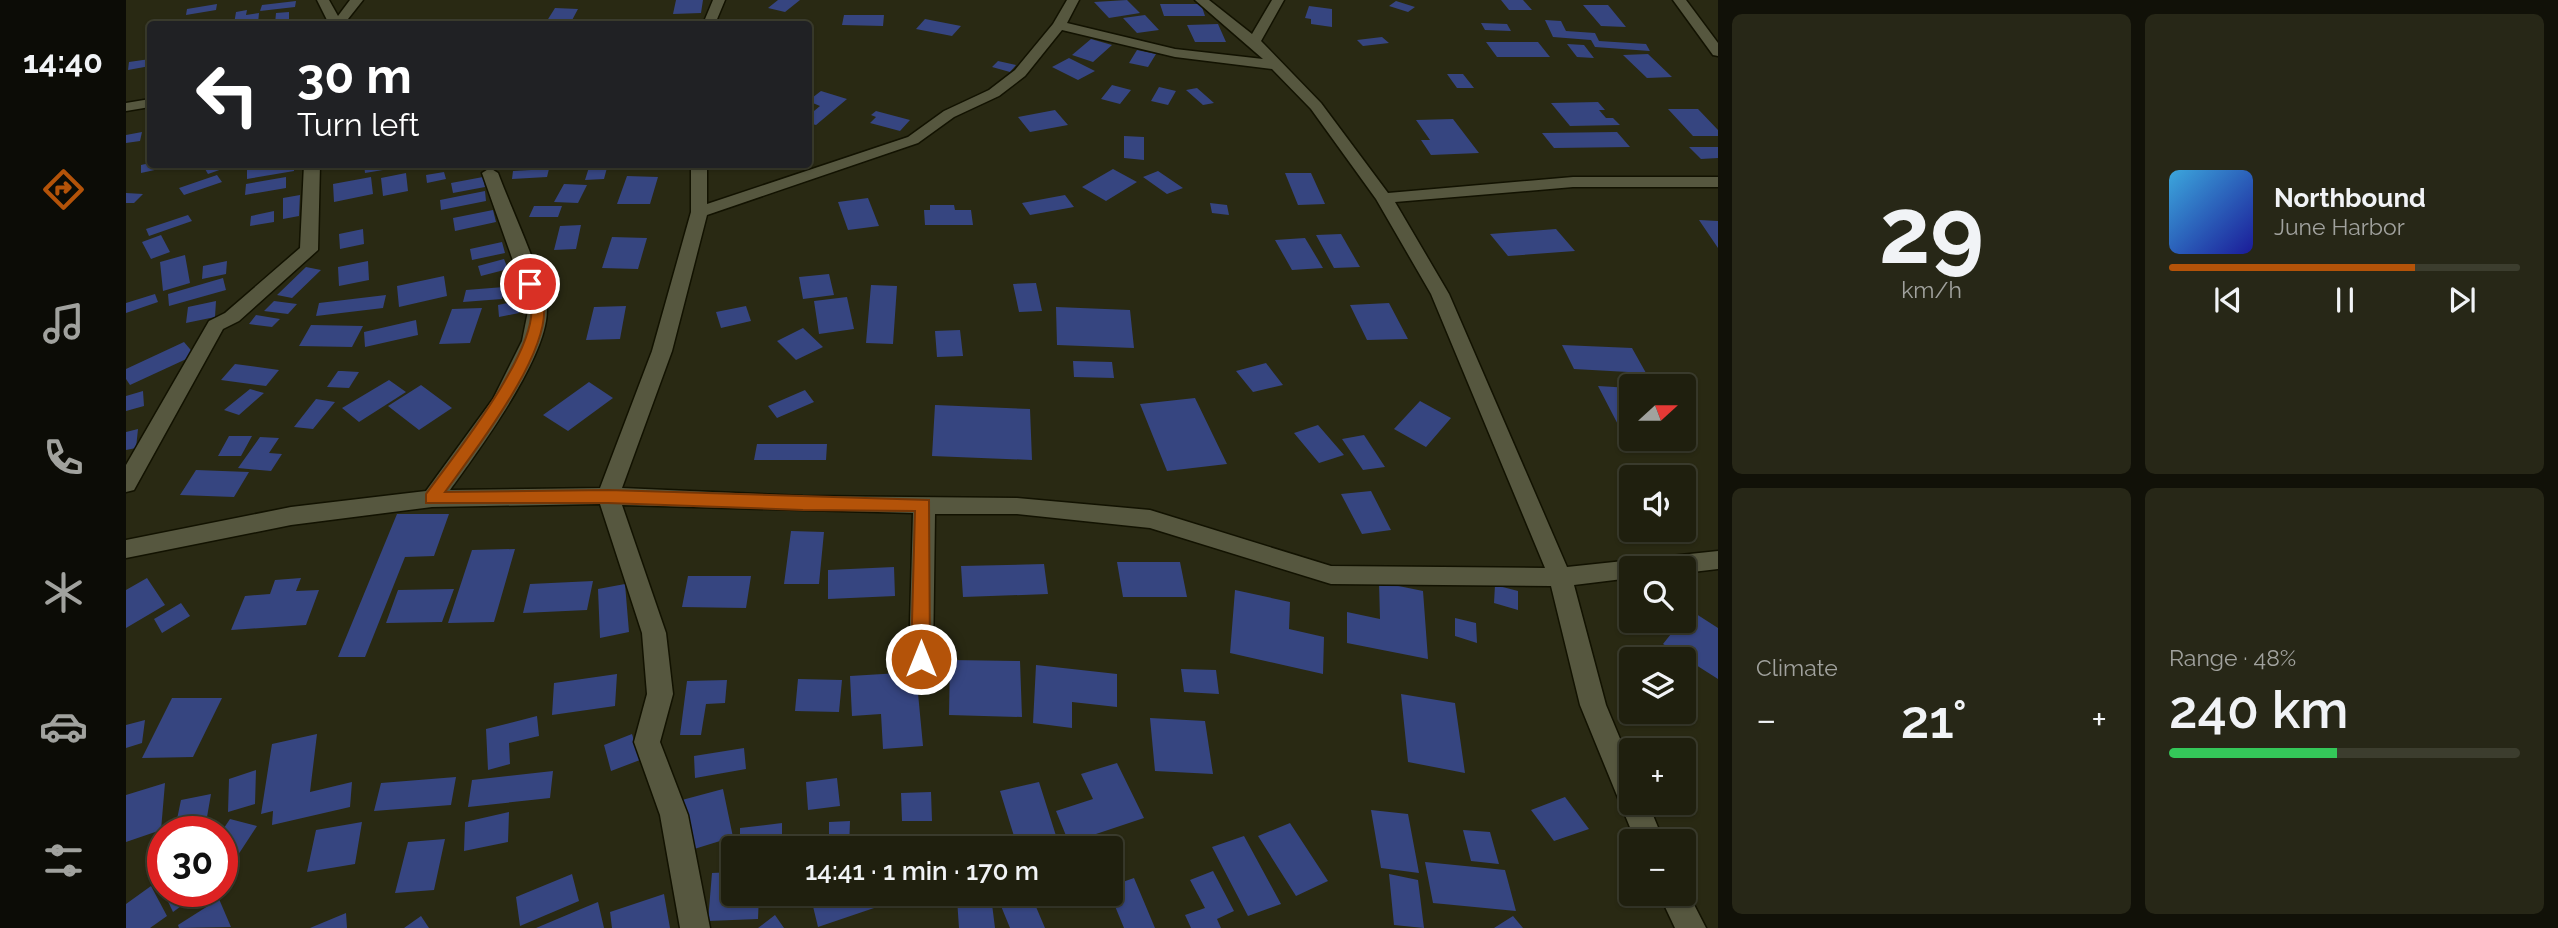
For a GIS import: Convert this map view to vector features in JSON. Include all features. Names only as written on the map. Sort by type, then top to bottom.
[{"type":"street","points":[[323,0],[335,21]]},
{"type":"street","points":[[340,21],[357,0]]},
{"type":"street","points":[[710,21],[719,0]]},
{"type":"street","points":[[699,212],[913,140],[949,114],[994,93],[1020,73],[1059,25],[1073,0]]},
{"type":"street","points":[[1201,0],[1254,42],[1316,106],[1384,198],[1440,294],[1560,577],[1594,705],[1619,766]]},
{"type":"street","points":[[1254,42],[1278,0]]},
{"type":"street","points":[[1679,0],[1718,52]]},
{"type":"street","points":[[1059,25],[1175,52],[1276,65]]},
{"type":"street","points":[[126,107],[147,104]]},
{"type":"street","points":[[126,484],[216,324],[232,317],[309,250],[312,168]]},
{"type":"street","points":[[695,928],[674,815],[647,742],[660,694],[654,633],[608,496],[662,351],[699,212],[699,168]]},
{"type":"street","points":[[432,499],[502,402],[531,341],[538,306],[490,173]]},
{"type":"street","points":[[1384,198],[1573,182],[1718,182]]},
{"type":"street","points":[[126,549],[291,516],[432,499],[608,496],[803,504],[1017,506],[1150,519],[1331,575],[1560,577],[1619,570]]},
{"type":"street","points":[[921,659],[924,505]]},
{"type":"street","points":[[1696,562],[1718,560]]},
{"type":"street","points":[[1679,906],[1690,928]]},
{"type":"building","points":[[676,0],[703,0],[701,13],[673,14]]},
{"type":"building","points":[[778,0],[800,0],[785,12],[768,8]]},
{"type":"building","points":[[1127,0],[1140,13],[1109,18],[1094,2]]},
{"type":"building","points":[[1501,0],[1523,0],[1532,10],[1509,10]]},
{"type":"building","points":[[296,1],[295,7],[260,11],[262,5]]},
{"type":"building","points":[[1396,1],[1415,7],[1408,12],[1389,6]]},
{"type":"building","points":[[217,4],[216,10],[186,15],[187,9]]},
{"type":"building","points":[[1160,4],[1201,4],[1205,16],[1164,16]]},
{"type":"building","points":[[1583,5],[1608,5],[1626,27],[1601,26]]},
{"type":"building","points":[[1309,6],[1332,9],[1332,27],[1311,24],[1311,19],[1305,18]]},
{"type":"building","points":[[555,8],[578,9],[572,21],[547,21]]},
{"type":"building","points":[[247,10],[246,15],[259,13],[258,21],[234,21],[236,12]]},
{"type":"building","points":[[289,12],[289,21],[275,21],[276,13]]},
{"type":"building","points":[[844,15],[884,15],[883,26],[842,25]]},
{"type":"building","points":[[1145,15],[1159,30],[1137,33],[1123,18]]},
{"type":"building","points":[[925,19],[961,26],[952,36],[916,29]]},
{"type":"building","points":[[1545,20],[1561,21],[1566,31],[1595,33],[1599,41],[1646,44],[1650,51],[1595,47],[1591,40],[1553,37]]},
{"type":"building","points":[[1481,23],[1507,24],[1511,31],[1485,30]]},
{"type":"building","points":[[1218,24],[1226,42],[1195,42],[1187,25]]},
{"type":"building","points":[[1382,37],[1389,43],[1363,46],[1357,40]]},
{"type":"building","points":[[1091,39],[1112,45],[1093,62],[1072,55]]},
{"type":"building","points":[[1486,42],[1538,42],[1550,57],[1497,57]]},
{"type":"building","points":[[1567,44],[1584,45],[1594,58],[1577,57]]},
{"type":"building","points":[[1137,50],[1156,54],[1148,67],[1129,63]]},
{"type":"building","points":[[1648,54],[1672,77],[1647,78],[1623,55]]},
{"type":"building","points":[[1069,58],[1095,71],[1078,80],[1052,67]]},
{"type":"building","points":[[147,59],[147,67],[128,70],[129,62]]},
{"type":"building","points":[[998,61],[1016,65],[1010,72],[992,67]]},
{"type":"building","points":[[1447,74],[1463,74],[1474,88],[1457,88]]},
{"type":"building","points":[[1112,85],[1131,90],[1120,104],[1101,99]]},
{"type":"building","points":[[1159,87],[1176,91],[1168,105],[1151,101]]},
{"type":"building","points":[[1197,88],[1214,103],[1203,105],[1186,90]]},
{"type":"building","points":[[821,91],[847,99],[816,125],[812,124],[812,113],[820,106],[812,103],[812,98]]},
{"type":"building","points":[[1598,102],[1605,110],[1599,110],[1606,118],[1613,118],[1620,125],[1570,126],[1551,103]]},
{"type":"building","points":[[1668,109],[1698,109],[1718,130],[1718,136],[1693,136]]},
{"type":"building","points":[[1055,110],[1068,125],[1030,132],[1018,117]]},
{"type":"building","points":[[876,111],[910,120],[900,131],[870,123],[876,117],[871,115]]},
{"type":"building","points":[[1453,119],[1479,153],[1431,155],[1421,140],[1430,140],[1416,120]]},
{"type":"building","points":[[142,132],[140,141],[126,143],[126,135]]},
{"type":"building","points":[[1617,132],[1630,147],[1554,148],[1542,133]]},
{"type":"building","points":[[1124,136],[1144,137],[1144,160],[1124,158]]},
{"type":"building","points":[[1689,147],[1718,147],[1718,158],[1701,159]]},
{"type":"building","points":[[147,164],[147,168],[164,168],[141,173],[141,165]]},
{"type":"building","points":[[204,168],[225,168],[208,174]]},
{"type":"building","points":[[247,168],[294,168],[294,171],[247,179]]},
{"type":"building","points":[[364,168],[383,168],[383,170],[365,173]]},
{"type":"building","points":[[589,168],[607,168],[604,179],[585,180]]},
{"type":"building","points":[[549,169],[547,177],[512,179],[513,171]]},
{"type":"building","points":[[1113,169],[1137,182],[1106,201],[1082,187]]},
{"type":"building","points":[[1158,171],[1183,188],[1167,194],[1143,177]]},
{"type":"building","points":[[444,172],[446,179],[427,183],[426,175]]},
{"type":"building","points":[[406,173],[408,191],[383,196],[381,178]]},
{"type":"building","points":[[1285,173],[1311,173],[1325,204],[1298,205]]},
{"type":"building","points":[[217,175],[222,182],[184,195],[179,188]]},
{"type":"building","points":[[627,176],[658,177],[650,204],[617,204]]},
{"type":"building","points":[[286,177],[286,188],[245,195],[246,184]]},
{"type":"building","points":[[371,177],[373,194],[334,202],[333,184]]},
{"type":"building","points":[[483,177],[485,187],[453,193],[451,183]]},
{"type":"building","points":[[564,184],[587,185],[578,203],[554,202]]},
{"type":"building","points":[[485,191],[486,201],[441,210],[440,200]]},
{"type":"building","points":[[126,193],[143,194],[134,203],[126,203]]},
{"type":"building","points":[[300,195],[299,216],[283,219],[283,198]]},
{"type":"building","points":[[1065,195],[1074,207],[1030,215],[1022,203]]},
{"type":"building","points":[[868,198],[879,226],[848,230],[838,202]]},
{"type":"building","points":[[1210,203],[1227,205],[1229,215],[1212,213]]},
{"type":"building","points":[[930,205],[954,205],[955,210],[971,210],[973,225],[925,225],[924,210],[930,210]]},
{"type":"building","points":[[534,206],[562,206],[558,217],[529,217]]},
{"type":"building","points":[[493,210],[496,222],[455,231],[453,218]]},
{"type":"building","points":[[274,211],[274,222],[250,226],[251,216]]},
{"type":"building","points":[[188,215],[192,221],[149,236],[146,229]]},
{"type":"building","points":[[1699,220],[1718,221],[1718,248]]},
{"type":"building","points":[[581,225],[576,249],[554,250],[560,226]]},
{"type":"building","points":[[363,229],[364,244],[340,249],[339,234]]},
{"type":"building","points":[[1556,229],[1575,251],[1508,256],[1490,234]]},
{"type":"building","points":[[1341,234],[1360,267],[1334,268],[1316,235]]},
{"type":"building","points":[[161,235],[170,252],[151,259],[142,242]]},
{"type":"building","points":[[612,237],[647,238],[638,269],[602,268]]},
{"type":"building","points":[[1305,238],[1323,268],[1292,270],[1275,240]]},
{"type":"building","points":[[502,242],[505,253],[472,260],[470,249]]},
{"type":"building","points":[[185,255],[190,283],[163,291],[160,262]]},
{"type":"building","points":[[504,259],[508,269],[481,276],[478,266]]},
{"type":"building","points":[[227,261],[226,274],[202,279],[203,266]]},
{"type":"building","points":[[368,261],[369,280],[339,286],[338,267]]},
{"type":"building","points":[[306,267],[321,270],[292,298],[277,295]]},
{"type":"building","points":[[829,274],[834,295],[803,299],[799,277]]},
{"type":"building","points":[[444,276],[447,296],[399,307],[397,286]]},
{"type":"building","points":[[223,278],[226,290],[169,306],[168,294]]},
{"type":"building","points":[[1036,283],[1042,311],[1019,312],[1013,284]]},
{"type":"building","points":[[871,285],[897,286],[893,344],[866,343]]},
{"type":"building","points":[[504,287],[502,299],[463,302],[466,290]]},
{"type":"building","points":[[155,294],[158,302],[126,313],[126,303]]},
{"type":"building","points":[[386,295],[383,308],[316,316],[319,303]]},
{"type":"building","points":[[847,297],[854,329],[819,334],[814,301]]},
{"type":"building","points":[[216,301],[215,317],[186,323],[188,307]]},
{"type":"building","points":[[274,301],[297,304],[288,314],[264,311]]},
{"type":"building","points":[[518,301],[519,313],[499,317],[498,305]]},
{"type":"building","points":[[1389,303],[1408,339],[1367,340],[1350,305]]},
{"type":"building","points":[[626,306],[620,339],[586,340],[594,307]]},
{"type":"building","points":[[746,306],[751,321],[721,328],[716,312]]},
{"type":"building","points":[[1056,307],[1130,310],[1134,348],[1057,345]]},
{"type":"building","points":[[482,308],[470,343],[439,344],[452,309]]},
{"type":"building","points":[[256,315],[280,319],[272,327],[249,324]]},
{"type":"building","points":[[416,320],[418,335],[365,347],[364,332]]},
{"type":"building","points":[[311,325],[363,326],[352,347],[299,346]]},
{"type":"building","points":[[803,328],[823,347],[796,360],[777,341]]},
{"type":"building","points":[[960,330],[963,356],[937,357],[935,331]]},
{"type":"building","points":[[184,342],[195,355],[130,385],[126,379],[126,369]]},
{"type":"building","points":[[1562,345],[1632,348],[1646,373],[1574,369]]},
{"type":"building","points":[[1073,361],[1112,362],[1114,378],[1074,377]]},
{"type":"building","points":[[1266,363],[1283,385],[1253,392],[1236,371]]},
{"type":"building","points":[[235,364],[279,370],[266,386],[221,380]]},
{"type":"building","points":[[338,371],[359,372],[349,388],[327,387]]},
{"type":"building","points":[[389,380],[406,392],[359,422],[342,408]]},
{"type":"building","points":[[589,382],[613,398],[568,431],[543,415]]},
{"type":"building","points":[[421,385],[452,408],[419,430],[388,406]]},
{"type":"building","points":[[1598,386],[1619,387],[1619,426]]},
{"type":"building","points":[[250,389],[264,393],[239,415],[224,410]]},
{"type":"building","points":[[805,390],[814,402],[777,418],[768,406]]},
{"type":"building","points":[[143,391],[144,406],[126,411],[126,396]]},
{"type":"building","points":[[1195,398],[1227,464],[1167,471],[1140,404]]},
{"type":"building","points":[[316,399],[335,402],[313,429],[294,427]]},
{"type":"building","points":[[1420,401],[1451,418],[1426,447],[1394,429]]},
{"type":"building","points":[[935,405],[1030,409],[1032,460],[932,456]]},
{"type":"building","points":[[1318,425],[1344,455],[1319,463],[1294,433]]},
{"type":"building","points":[[138,429],[136,448],[126,450],[126,432]]},
{"type":"building","points":[[1364,435],[1385,467],[1363,470],[1342,439]]},
{"type":"building","points":[[229,436],[252,436],[241,456],[218,456]]},
{"type":"building","points":[[260,437],[279,438],[269,453],[282,454],[271,471],[238,468]]},
{"type":"building","points":[[757,444],[827,444],[826,460],[754,460]]},
{"type":"building","points":[[196,470],[249,472],[234,497],[180,495]]},
{"type":"building","points":[[1371,491],[1391,530],[1362,534],[1341,494]]},
{"type":"building","points":[[397,514],[449,514],[434,556],[405,557],[365,657],[338,657]]},
{"type":"building","points":[[791,531],[824,532],[819,584],[784,584]]},
{"type":"building","points":[[515,549],[494,622],[448,623],[472,550]]},
{"type":"building","points":[[1117,562],[1180,562],[1187,597],[1123,597]]},
{"type":"building","points":[[1044,564],[1048,594],[963,597],[961,566]]},
{"type":"building","points":[[894,567],[895,596],[828,599],[828,570]]},
{"type":"building","points":[[688,576],[751,576],[746,608],[682,607]]},
{"type":"building","points":[[147,578],[165,605],[126,628],[126,590]]},
{"type":"building","points":[[301,578],[296,591],[319,590],[306,625],[231,630],[245,596],[270,594],[275,580]]},
{"type":"building","points":[[593,581],[587,610],[523,613],[530,584]]},
{"type":"building","points":[[1379,582],[1423,591],[1428,659],[1347,643],[1347,612],[1380,619]]},
{"type":"building","points":[[625,584],[629,632],[600,638],[598,589]]},
{"type":"building","points":[[1495,585],[1518,591],[1518,610],[1494,603]]},
{"type":"building","points":[[454,589],[442,622],[386,623],[398,590]]},
{"type":"building","points":[[1235,590],[1290,602],[1289,629],[1324,637],[1323,674],[1230,653]]},
{"type":"building","points":[[181,603],[190,616],[162,633],[154,619]]},
{"type":"building","points":[[1696,614],[1718,628],[1718,679],[1696,665],[1696,647],[1668,647],[1663,644],[1672,633],[1696,633]]},
{"type":"building","points":[[1455,618],[1476,623],[1477,643],[1455,636]]},
{"type":"building","points":[[950,660],[1020,661],[1022,717],[949,715]]},
{"type":"building","points":[[1036,665],[1117,674],[1117,707],[1072,702],[1072,728],[1033,723]]},
{"type":"building","points":[[1181,669],[1216,670],[1219,694],[1184,692]]},
{"type":"building","points":[[916,672],[923,746],[883,749],[881,714],[852,716],[850,676]]},
{"type":"building","points":[[617,674],[615,706],[552,715],[554,683]]},
{"type":"building","points":[[798,679],[842,680],[839,712],[795,711]]},
{"type":"building","points":[[727,680],[725,703],[706,704],[701,735],[680,735],[687,681]]},
{"type":"building","points":[[1401,694],[1455,703],[1465,773],[1408,762]]},
{"type":"building","points":[[172,698],[222,698],[193,757],[142,758]]},
{"type":"building","points":[[537,716],[539,736],[509,743],[510,764],[488,770],[486,729]]},
{"type":"building","points":[[1150,718],[1205,721],[1213,774],[1155,771]]},
{"type":"building","points":[[145,720],[142,743],[126,748],[126,725]]},
{"type":"building","points":[[317,734],[310,792],[352,782],[350,807],[272,825],[273,811],[261,814],[272,744]]},
{"type":"building","points":[[632,734],[640,760],[611,771],[604,745]]},
{"type":"building","points":[[744,748],[746,769],[695,778],[694,756]]},
{"type":"building","points":[[1117,763],[1144,818],[1090,836],[1066,836],[1056,811],[1093,799],[1081,774]]},
{"type":"building","points":[[256,770],[255,804],[228,812],[229,779]]},
{"type":"building","points":[[553,771],[550,798],[468,807],[472,780]]},
{"type":"building","points":[[456,777],[451,805],[374,811],[381,783]]},
{"type":"building","points":[[837,778],[840,806],[808,810],[806,782]]},
{"type":"building","points":[[1039,782],[1056,836],[1014,836],[1000,791]]},
{"type":"building","points":[[165,783],[162,816],[147,816],[147,835],[126,842],[126,795]]},
{"type":"building","points":[[723,789],[733,836],[721,836],[721,841],[691,850],[682,800]]},
{"type":"building","points":[[931,792],[932,821],[902,821],[901,793]]},
{"type":"building","points":[[211,794],[207,816],[178,816],[181,800]]},
{"type":"building","points":[[1565,797],[1589,829],[1554,841],[1531,810]]},
{"type":"building","points":[[1371,810],[1408,814],[1419,873],[1381,868]]},
{"type":"building","points":[[509,812],[508,842],[464,851],[465,822]]},
{"type":"building","points":[[238,821],[257,826],[238,855]]},
{"type":"building","points":[[850,821],[849,836],[829,836],[829,822]]},
{"type":"building","points":[[362,822],[355,864],[307,872],[316,830]]},
{"type":"building","points":[[782,823],[782,836],[740,836],[740,828]]},
{"type":"building","points":[[1290,823],[1328,881],[1296,896],[1258,836]]},
{"type":"building","points":[[1463,830],[1490,832],[1499,864],[1471,861]]},
{"type":"building","points":[[1244,836],[1281,904],[1248,916],[1212,847]]},
{"type":"building","points":[[445,839],[434,890],[395,893],[408,842]]},
{"type":"building","points":[[1425,862],[1505,870],[1516,911],[1433,903]]},
{"type":"building","points":[[1213,871],[1234,911],[1217,919],[1221,928],[1191,928],[1185,915],[1205,908],[1190,880]]},
{"type":"building","points":[[712,873],[721,873],[721,906],[759,906],[758,919],[708,921]]},
{"type":"building","points":[[572,874],[579,901],[520,926],[516,897]]},
{"type":"building","points":[[1389,874],[1418,880],[1424,928],[1394,925]]},
{"type":"building","points":[[1134,878],[1155,928],[1124,928],[1115,906],[1123,906],[1123,882]]},
{"type":"building","points":[[147,889],[147,907],[162,907],[167,916],[150,928],[126,928],[126,904]]},
{"type":"building","points":[[664,894],[670,928],[612,928],[610,912]]},
{"type":"building","points":[[598,902],[604,928],[536,928],[581,909]]},
{"type":"building","points":[[813,906],[877,906],[877,907],[818,927]]},
{"type":"building","points":[[957,906],[992,906],[995,928],[959,928]]},
{"type":"building","points":[[1001,906],[1036,906],[1045,928],[1010,928]]},
{"type":"building","points":[[206,907],[222,907],[231,927],[179,928],[178,925]]},
{"type":"building","points":[[346,913],[347,928],[310,928]]},
{"type":"building","points":[[775,915],[784,928],[758,928]]},
{"type":"building","points":[[421,916],[429,928],[404,928]]},
{"type":"building","points":[[1513,916],[1523,928],[1494,928]]},
{"type":"route","points":[[530,284],[538,306],[531,341],[502,402],[432,499],[608,496],[803,504],[924,505],[921,659]]}]
